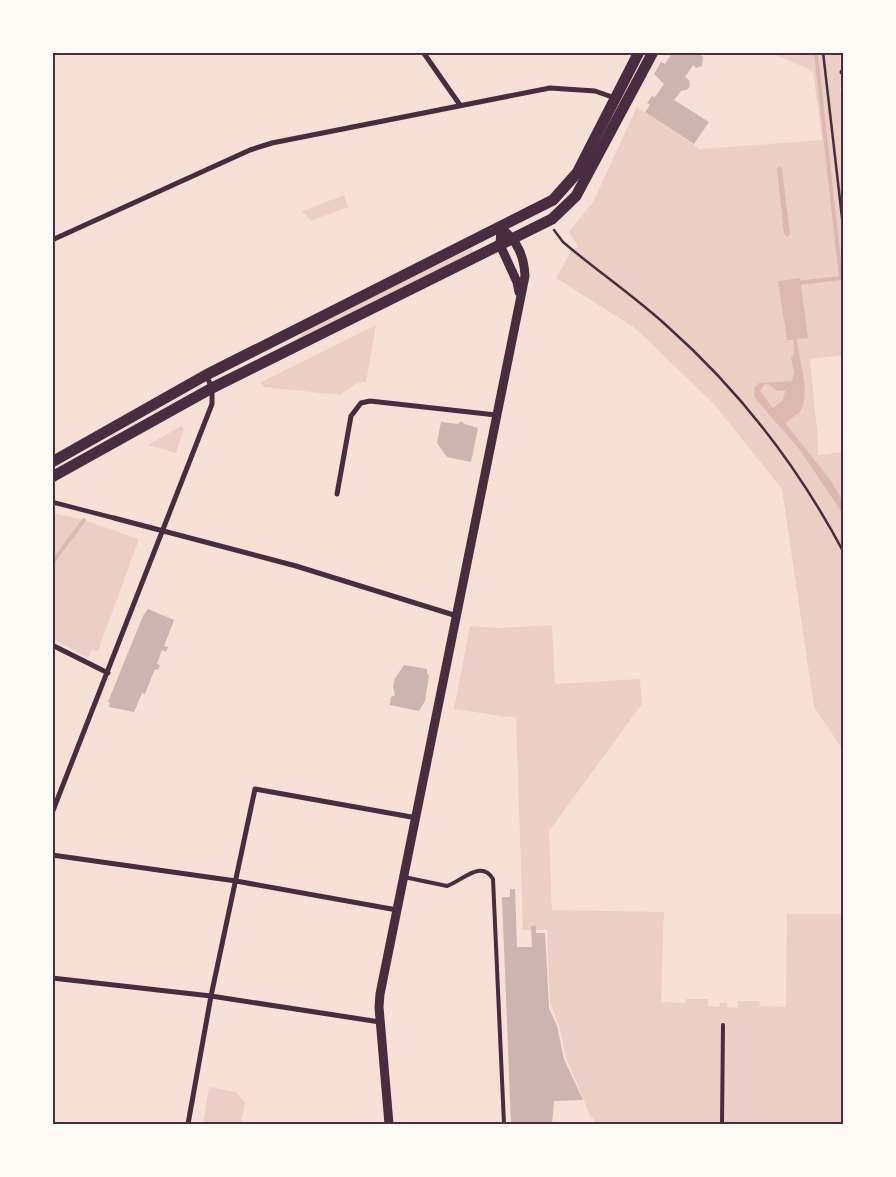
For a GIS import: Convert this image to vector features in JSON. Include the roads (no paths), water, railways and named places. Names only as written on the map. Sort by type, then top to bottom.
[{"type":"main road","points":[[52,462],[206,375],[545,206],[568,186],[578,173],[639,52]]},
{"type":"main road","points":[[52,477],[212,388],[552,219],[576,196],[653,52]]},
{"type":"street","points":[[424,52],[460,105]]},
{"type":"street","points":[[52,240],[260,146],[550,88],[594,91],[616,99]]},
{"type":"street","points":[[389,1124],[380,1022],[380,994],[457,616],[520,297],[524,265],[514,239],[501,228]]},
{"type":"street","points":[[501,228],[500,245],[517,282],[520,297]]},
{"type":"street","points":[[52,812],[212,404],[212,388],[206,375]]},
{"type":"street","points":[[337,494],[351,416],[361,403],[370,401],[496,415]]},
{"type":"street","points":[[52,502],[296,566],[457,616]]},
{"type":"street","points":[[52,645],[108,673]]},
{"type":"street","points":[[188,1124],[211,996],[255,789],[417,818]]},
{"type":"street","points":[[52,855],[236,882],[397,910]]},
{"type":"street","points":[[52,978],[211,996],[380,1022]]},
{"type":"lane","points":[[404,877],[448,886],[473,871],[483,871],[493,879],[504,1124]]},
{"type":"lane","points":[[722,1124],[723,1025]]},
{"type":"waterway","points":[[797,283],[841,278],[816,54],[812,52]]},
{"type":"waterway","points":[[52,563],[84,520]]}]
